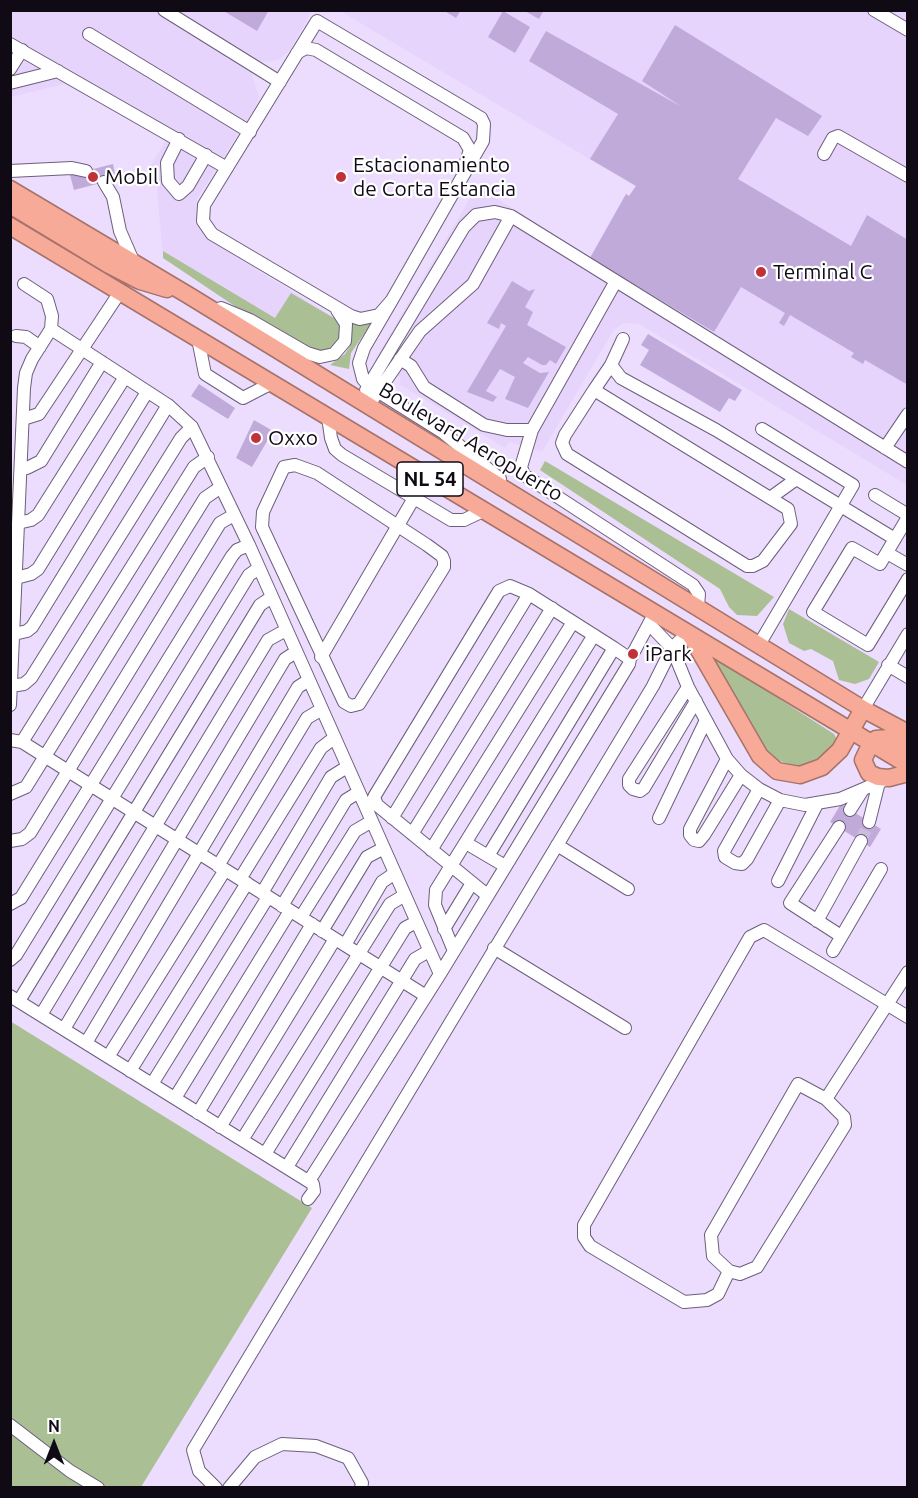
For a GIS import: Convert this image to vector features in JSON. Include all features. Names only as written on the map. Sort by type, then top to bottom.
[{"type":"highway","name":"Boulevard Aeropuerto","points":[[10,189],[134,262],[863,708],[908,733]]},
{"type":"highway","points":[[10,205],[124,273],[156,286],[188,295]]},
{"type":"highway","name":"NL 54","points":[[10,226],[483,511],[652,619],[689,636],[908,765]]},
{"type":"highway","points":[[689,636],[760,756],[777,771],[792,775],[815,771],[834,756],[863,708]]},
{"type":"highway","points":[[908,747],[889,738],[871,743],[864,755],[866,769],[884,780],[908,773]]},
{"type":"street","points":[[164,10],[280,82]]},
{"type":"street","points":[[874,10],[908,30]]},
{"type":"street","points":[[392,300],[379,315],[370,318],[351,316],[206,228],[202,213],[204,205],[317,21],[481,118],[485,131],[483,141],[392,300],[360,355],[360,371],[374,388],[444,433],[535,507]]},
{"type":"street","points":[[89,34],[250,132]]},
{"type":"street","points":[[10,69],[16,47],[227,168]]},
{"type":"street","points":[[294,57],[306,48],[316,50],[463,138],[470,150],[457,186]]},
{"type":"street","points":[[10,83],[58,71]]},
{"type":"street","points":[[824,154],[832,138],[838,136],[908,176]]},
{"type":"street","points":[[179,139],[167,163],[168,181],[178,194],[188,186],[206,155]]},
{"type":"street","points":[[10,171],[72,168],[86,171]]},
{"type":"street","points":[[104,182],[113,197],[120,231],[134,262]]},
{"type":"street","points":[[364,403],[464,227],[476,215],[484,213],[511,216],[908,462]]},
{"type":"street","points":[[374,388],[420,331],[473,284],[511,216]]},
{"type":"street","points":[[616,281],[532,430],[521,467],[524,475],[693,585],[699,594],[698,606]]},
{"type":"street","points":[[10,705],[26,374],[51,329],[52,316],[47,299],[24,284]]},
{"type":"street","points":[[23,419],[39,414],[120,292]]},
{"type":"street","points":[[188,295],[250,320],[307,353],[320,357],[339,350],[346,338],[346,324],[336,309]]},
{"type":"street","points":[[51,329],[168,405],[192,427],[249,545],[440,974]]},
{"type":"street","points":[[16,336],[26,337],[40,347]]},
{"type":"street","points":[[198,339],[205,374],[243,398],[272,383]]},
{"type":"street","points":[[594,390],[788,509],[791,524],[763,561],[747,566],[567,454],[562,443],[565,435],[594,390],[611,365],[623,339]]},
{"type":"street","points":[[400,358],[411,366],[424,387],[484,425],[507,430],[532,430]]},
{"type":"street","points":[[21,468],[27,468],[41,461],[102,362]]},
{"type":"street","points":[[611,365],[621,378],[716,430],[840,508],[895,539]]},
{"type":"street","points":[[18,523],[31,520],[38,515],[125,377]]},
{"type":"street","points":[[16,578],[31,574],[38,569],[147,392]]},
{"type":"street","points":[[14,634],[27,631],[32,627],[168,405]]},
{"type":"street","points":[[885,448],[908,414]]},
{"type":"street","points":[[328,417],[335,448],[414,498],[451,520],[464,520],[483,511]]},
{"type":"street","points":[[11,686],[24,684],[31,678],[181,438],[192,427]]},
{"type":"street","points":[[760,643],[853,485],[762,429]]},
{"type":"street","points":[[208,458],[194,467],[16,741],[155,825],[426,996]]},
{"type":"street","points":[[295,465],[308,468],[398,526],[442,556],[444,567],[359,704],[351,706],[344,702],[321,657],[262,527],[263,512],[284,467],[295,465]]},
{"type":"street","points":[[770,498],[795,480]]},
{"type":"street","points":[[10,794],[26,787],[205,498],[222,487]]},
{"type":"street","points":[[875,495],[908,516],[880,564],[852,548],[813,612],[868,645],[908,579]]},
{"type":"street","points":[[321,657],[414,498]]},
{"type":"street","points":[[10,841],[22,839],[30,833],[220,523],[234,515]]},
{"type":"street","points":[[10,904],[21,898],[232,556],[237,550],[249,545]]},
{"type":"street","points":[[887,553],[908,565]]},
{"type":"street","points":[[10,960],[16,955],[113,799],[249,575],[259,568]]},
{"type":"street","points":[[487,895],[392,818],[375,802],[375,794],[493,601],[506,586],[529,594],[630,659]]},
{"type":"street","points":[[392,818],[529,594]]},
{"type":"street","points":[[272,597],[260,605],[15,999],[309,1181],[314,1189],[308,1199]]},
{"type":"street","points":[[412,834],[552,608]]},
{"type":"street","points":[[309,1181],[440,974],[652,619],[672,648],[688,687],[727,759],[741,775],[759,789],[780,800],[805,805],[840,799],[884,780]]},
{"type":"street","points":[[431,850],[573,622]]},
{"type":"street","points":[[41,1015],[268,640],[286,630]]},
{"type":"street","points":[[863,708],[908,634]]},
{"type":"street","points":[[454,951],[435,905],[435,893],[594,635]]},
{"type":"street","points":[[216,1488],[199,1471],[193,1450],[653,686],[672,648],[689,636]]},
{"type":"street","points":[[488,856],[614,648]]},
{"type":"street","points":[[64,1029],[285,659],[296,652]]},
{"type":"street","points":[[888,665],[908,677]]},
{"type":"street","points":[[86,1043],[298,687],[309,680]]},
{"type":"street","points":[[688,687],[629,779],[629,785],[633,789],[640,791],[644,788],[696,701]]},
{"type":"street","points":[[108,1057],[307,718],[322,709]]},
{"type":"street","points":[[659,818],[706,720]]},
{"type":"street","points":[[130,1071],[321,748],[334,738]]},
{"type":"street","points":[[727,759],[690,829],[690,835],[694,840],[699,841],[704,836],[741,775]]},
{"type":"street","points":[[152,1084],[265,895],[331,777],[347,766]]},
{"type":"street","points":[[869,822],[884,780]]},
{"type":"street","points":[[759,789],[724,851],[725,857],[735,863],[742,864],[747,859],[780,800]]},
{"type":"street","points":[[850,810],[862,790]]},
{"type":"street","points":[[302,918],[346,800],[359,792]]},
{"type":"street","points":[[778,881],[817,804]]},
{"type":"street","points":[[198,1113],[302,918],[355,831],[372,821]]},
{"type":"street","points":[[839,828],[790,903],[841,936]]},
{"type":"street","points":[[817,921],[861,841]]},
{"type":"street","points":[[465,843],[505,866]]},
{"type":"street","points":[[557,845],[628,889]]},
{"type":"street","points":[[175,1098],[302,918],[367,857],[384,848]]},
{"type":"street","points":[[833,951],[881,869]]},
{"type":"street","points":[[220,1127],[340,942],[382,882],[395,873]]},
{"type":"street","points":[[444,929],[472,883]]},
{"type":"street","points":[[242,1140],[390,904],[405,895]]},
{"type":"street","points":[[265,1154],[405,928],[416,922]]},
{"type":"street","points":[[729,1271],[718,1294],[707,1300],[684,1302],[590,1246],[584,1237],[584,1225],[750,937],[764,930],[908,1017]]},
{"type":"street","points":[[494,948],[625,1028]]},
{"type":"street","points":[[287,1167],[415,959],[429,951]]},
{"type":"street","points":[[826,1099],[908,972]]},
{"type":"street","points":[[802,1085],[826,1099],[844,1117],[846,1125],[757,1267],[740,1274],[729,1271],[714,1256],[711,1235],[795,1087],[802,1085]]},
{"type":"street","points":[[10,1425],[70,1471],[98,1488]]},
{"type":"street","points":[[229,1488],[255,1457],[282,1444],[316,1446],[348,1458],[362,1483],[362,1488]]},
{"type":"shaded area","points":[[11,11],[312,11],[290,50],[280,59],[271,62],[260,61],[252,76],[259,96],[256,106],[197,199],[196,217],[203,232],[216,244],[339,321],[334,354],[163,258],[156,177],[148,170],[166,140],[65,84],[11,97]]},
{"type":"shaded area","points":[[340,11],[907,11],[907,485],[639,324],[623,323],[613,331],[542,452],[509,442],[505,448],[399,384],[401,378],[374,361],[477,186],[590,257],[626,194],[629,196],[635,186]]},
{"type":"green space","points":[[163,251],[275,318],[291,293],[339,321],[345,341],[320,357],[248,315],[163,258]]},
{"type":"green space","points":[[349,322],[372,322],[351,353],[349,369],[330,365],[345,354],[350,346],[352,336]]},
{"type":"green space","points":[[545,461],[774,597],[757,616],[737,615],[729,607],[720,589],[540,470]]},
{"type":"green space","points":[[789,609],[879,662],[869,679],[855,684],[839,680],[833,661],[811,649],[804,651],[789,643],[783,624]]},
{"type":"green space","points":[[708,653],[834,734],[837,740],[824,755],[805,765],[795,766],[771,758]]},
{"type":"green space","points":[[10,1021],[312,1208],[141,1487],[11,1487]]},
{"type":"building","points":[[222,10],[269,10],[257,31]]},
{"type":"building","points":[[443,10],[461,10],[456,18]]},
{"type":"building","points":[[523,10],[544,10],[539,19]]},
{"type":"building","points":[[503,11],[530,27],[515,53],[488,37]]},
{"type":"building","name":"Terminal C","points":[[675,25],[822,116],[808,136],[776,118],[738,179],[851,246],[867,215],[908,240],[908,385],[865,360],[863,364],[851,357],[854,353],[790,315],[784,326],[779,323],[785,313],[741,287],[714,332],[590,258],[626,194],[629,196],[636,186],[590,159],[618,114],[529,61],[546,31],[682,107],[642,81]]},
{"type":"building","name":"Mobil","points":[[113,164],[116,179],[74,190],[70,175]]},
{"type":"building","points":[[512,281],[529,291],[535,289],[525,307],[533,312],[527,325],[566,347],[556,364],[550,360],[546,365],[542,365],[528,357],[523,363],[540,373],[549,372],[528,408],[505,399],[515,377],[500,369],[486,391],[497,397],[493,402],[467,392],[506,326],[501,323],[499,329],[487,323]]},
{"type":"building","points":[[648,334],[742,390],[735,401],[729,398],[720,412],[640,365],[649,350],[641,345]]},
{"type":"building","points":[[199,384],[235,408],[228,419],[191,396]]},
{"type":"building","name":"Oxxo","points":[[254,420],[273,431],[252,467],[236,458]]},
{"type":"building","points":[[841,804],[881,829],[870,847],[830,822]]},
{"type":"tunnel","points":[[86,171],[104,182]]},
{"type":"tunnel","points":[[861,841],[869,822]]},
{"type":"place","name":"Mobil","points":[[93,177]]},
{"type":"place","name":"Estacionamiento de Corta Estancia","points":[[341,177]]},
{"type":"place","name":"Terminal C","points":[[761,272]]},
{"type":"place","name":"Oxxo","points":[[256,438]]},
{"type":"place","name":"iPark","points":[[633,654]]}]
